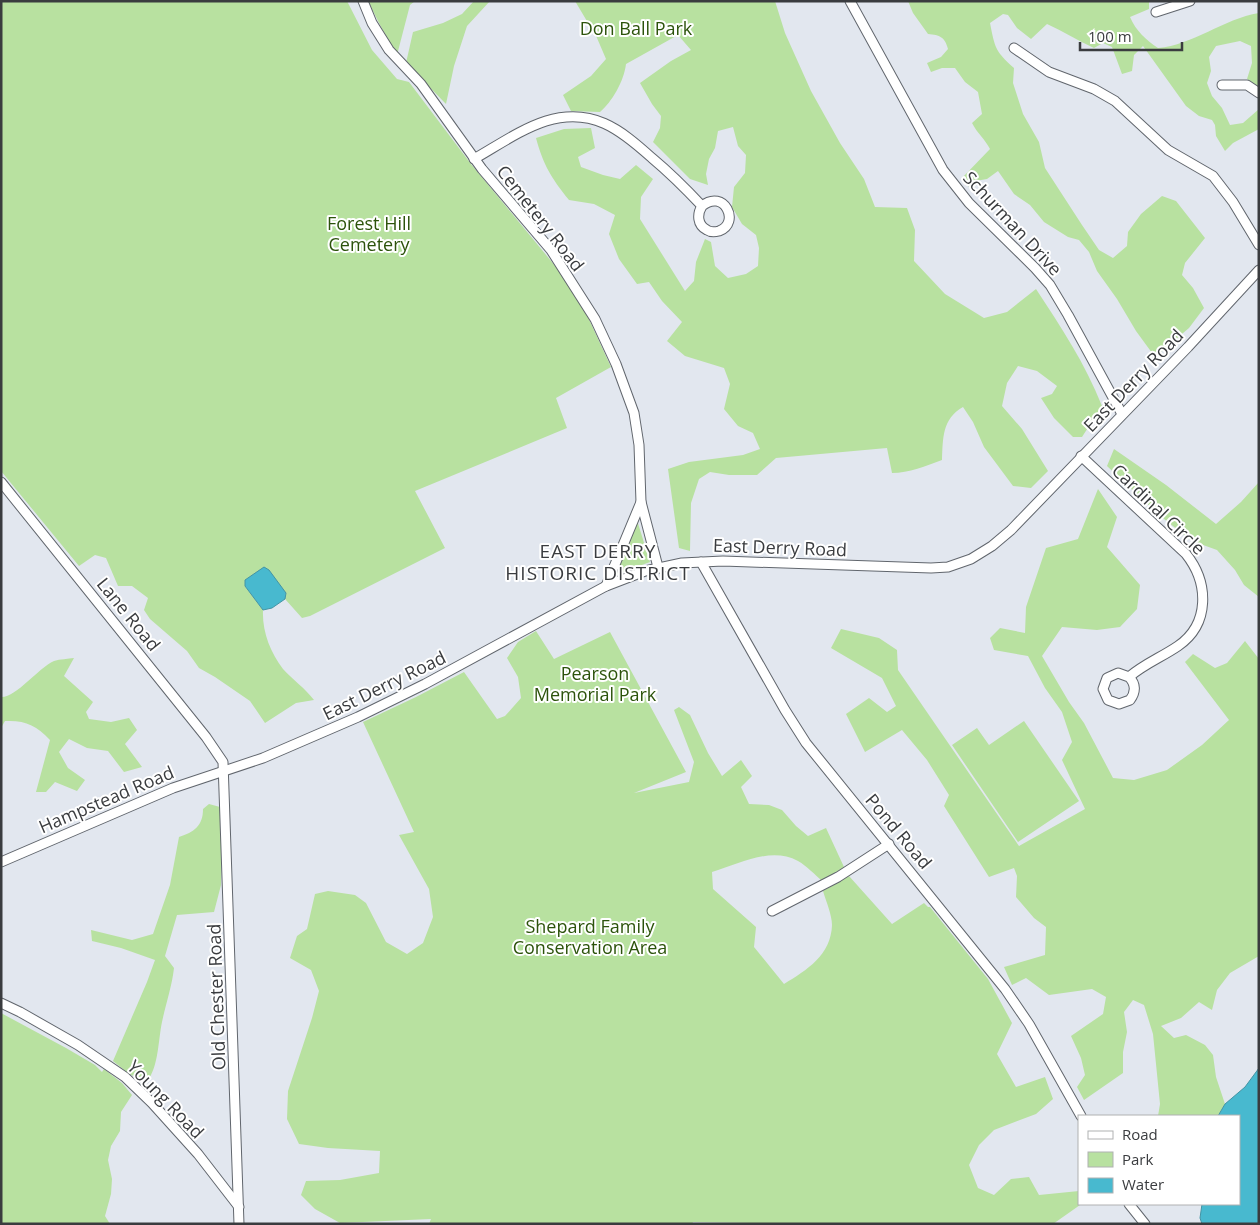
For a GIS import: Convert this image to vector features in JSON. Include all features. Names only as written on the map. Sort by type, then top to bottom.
[{"type":"street","name":"Cemetery Road","points":[[362,1],[372,23],[389,50],[421,84],[474,159],[554,254],[596,319],[623,380],[634,413],[639,445],[641,502],[658,567]]},
{"type":"street","name":"Schurman Drive","points":[[850,1],[943,170],[969,203],[1050,285],[1122,414]]},
{"type":"street","points":[[1156,12],[1190,1]]},
{"type":"street","points":[[1014,48],[1049,72],[1094,89],[1115,101],[1168,150],[1213,176],[1230,196],[1259,245]]},
{"type":"street","points":[[1222,85],[1237,84],[1247,86],[1259,93]]},
{"type":"street","points":[[474,159],[544,122],[569,117],[592,119],[608,124],[622,132],[664,168],[702,206]]},
{"type":"street","name":"East Derry Road","points":[[224,770],[290,746],[382,706],[606,586],[658,567],[701,562],[746,561],[923,569],[956,565],[978,555],[999,540],[1023,518],[1080,456],[1188,347],[1259,270]]},
{"type":"street","name":"Cardinal Circle","points":[[1080,456],[1186,554],[1196,567],[1201,582],[1202,610],[1197,625],[1190,635],[1178,646],[1145,664],[1129,676]]},
{"type":"street","name":"Lane Road","points":[[1,482],[206,737],[223,762],[224,770]]},
{"type":"street","points":[[606,586],[641,502]]},
{"type":"street","name":"Pond Road","points":[[701,562],[799,734],[1016,1004],[1080,1115]]},
{"type":"street","name":"Hampstead Road","points":[[1,862],[157,794],[224,770]]},
{"type":"street","name":"Old Chester Road","points":[[224,770],[239,1224]]},
{"type":"street","points":[[772,911],[838,877],[889,844]]},
{"type":"street","name":"Young Road","points":[[1,1003],[78,1045],[125,1077],[152,1103],[198,1154],[239,1207]]},
{"type":"street","points":[[1130,1205],[1145,1224]]},
{"type":"green space","name":"Forest Hill Cemetery","points":[[1,1],[347,1],[372,50],[397,79],[409,82],[471,164],[561,273],[587,315],[611,367],[556,398],[567,428],[415,491],[445,548],[310,616],[302,618],[285,599],[286,593],[245,586],[263,610],[265,633],[278,662],[314,700],[296,703],[265,723],[250,701],[199,668],[187,651],[150,619],[144,610],[148,598],[132,586],[118,586],[106,558],[95,555],[79,566],[1,471]]},
{"type":"green space","points":[[368,1],[415,1],[410,5],[397,55],[380,25]]},
{"type":"green space","points":[[474,1],[490,1],[467,26],[454,66],[446,104],[406,63],[413,32],[443,23],[462,14]]},
{"type":"green space","name":"Don Ball Park","points":[[575,1],[775,1],[785,33],[811,91],[840,143],[864,179],[875,207],[907,208],[915,230],[914,261],[945,294],[984,318],[1007,312],[1036,289],[1080,360],[1102,406],[1082,437],[1073,437],[1054,418],[1041,398],[1052,394],[1057,386],[1037,371],[1018,366],[1007,383],[1002,406],[1022,429],[1048,471],[1031,488],[1013,486],[984,447],[973,422],[963,407],[947,423],[942,460],[924,467],[892,473],[887,448],[776,458],[757,475],[729,475],[710,472],[699,479],[691,503],[690,551],[679,548],[668,469],[689,462],[743,455],[760,449],[753,433],[738,426],[724,409],[730,384],[724,368],[685,356],[667,341],[682,322],[662,301],[649,282],[637,284],[619,259],[609,234],[615,215],[594,204],[569,200],[548,170],[536,138],[564,129],[591,128],[595,148],[578,157],[581,167],[620,179],[636,165],[653,179],[641,197],[640,219],[685,291],[694,281],[696,262],[705,239],[711,242],[715,266],[728,278],[746,274],[758,266],[759,248],[756,235],[742,224],[732,207],[734,187],[745,173],[746,155],[738,146],[733,127],[718,131],[715,148],[709,159],[706,174],[708,185],[690,179],[653,142],[660,128],[661,116],[640,83],[671,61],[691,50],[678,35],[626,64],[617,91],[600,112],[571,111],[563,95],[591,76],[606,59],[597,38]]},
{"type":"green space","points":[[908,1],[1149,1],[1149,9],[1130,17],[1142,35],[1158,48],[1183,42],[1246,16],[1259,13],[1259,87],[1247,79],[1252,63],[1251,46],[1240,41],[1216,46],[1209,57],[1211,71],[1207,83],[1212,96],[1222,108],[1230,125],[1243,123],[1259,109],[1259,129],[1233,143],[1225,151],[1216,136],[1215,125],[1212,120],[1199,116],[1186,106],[1143,46],[1134,55],[1132,71],[1122,74],[1112,47],[1103,43],[1094,48],[1047,24],[1031,39],[1017,28],[1008,15],[1003,14],[990,23],[997,48],[1014,68],[1013,83],[1023,114],[1039,142],[1045,168],[1099,250],[1113,258],[1127,246],[1128,232],[1141,214],[1162,196],[1176,201],[1205,238],[1185,263],[1182,275],[1193,288],[1204,308],[1189,328],[1155,357],[1097,271],[1089,252],[1079,240],[1068,237],[1044,222],[1030,205],[1014,194],[998,171],[987,179],[975,181],[969,187],[963,177],[990,149],[972,123],[982,114],[978,92],[965,82],[955,68],[942,68],[931,72],[927,63],[941,57],[948,49],[947,45],[941,37],[928,34],[913,13]]},
{"type":"green space","points":[[1114,449],[1166,485],[1216,524],[1241,502],[1259,482],[1259,597],[1244,585],[1235,570],[1217,550],[1192,541],[1159,515],[1107,466]]},
{"type":"green space","points":[[1098,489],[1117,517],[1107,547],[1140,585],[1137,609],[1120,627],[1097,630],[1062,627],[1042,656],[1069,702],[1084,723],[1113,778],[1134,780],[1167,770],[1202,745],[1229,720],[1185,662],[1193,654],[1215,668],[1227,663],[1245,641],[1259,659],[1259,956],[1230,973],[1217,990],[1212,1010],[1199,1002],[1181,1018],[1161,1026],[1174,1038],[1186,1035],[1205,1045],[1213,1055],[1216,1077],[1225,1104],[1219,1115],[1158,1115],[1160,1104],[1153,1034],[1144,1005],[1133,1000],[1124,1012],[1127,1032],[1123,1052],[1123,1073],[1084,1100],[1077,1087],[1085,1075],[1081,1058],[1071,1036],[1103,1014],[1106,997],[1092,989],[1049,995],[1026,978],[1012,985],[1004,967],[1045,955],[1046,927],[1034,918],[1016,897],[1017,876],[1014,868],[989,877],[944,806],[949,795],[927,760],[902,730],[865,752],[846,714],[869,698],[887,712],[896,706],[882,678],[831,648],[841,629],[879,638],[897,650],[898,670],[1019,846],[1085,809],[1062,760],[1072,742],[1062,712],[1045,688],[1028,656],[994,650],[990,638],[1000,628],[1025,633],[1026,607],[1046,548],[1078,539]]},
{"type":"green space","points":[[636,517],[650,562],[612,576]]},
{"type":"green space","points":[[536,631],[554,659],[610,632],[686,772],[634,793],[689,782],[694,762],[674,710],[679,707],[690,715],[708,753],[722,776],[741,760],[752,776],[741,787],[749,804],[769,805],[782,810],[808,836],[826,828],[844,867],[822,881],[798,861],[777,855],[755,858],[712,872],[713,889],[756,927],[754,947],[784,984],[809,967],[827,945],[831,936],[832,921],[823,891],[849,876],[892,924],[924,903],[930,907],[988,979],[1012,1023],[997,1054],[1016,1087],[1045,1077],[1053,1099],[1036,1114],[994,1130],[979,1145],[969,1165],[978,1188],[994,1195],[1011,1179],[1029,1177],[1039,1195],[1078,1191],[1078,1205],[1080,1205],[1053,1224],[693,1222],[692,1224],[429,1224],[431,1219],[340,1223],[315,1209],[301,1195],[306,1181],[340,1180],[379,1173],[380,1151],[299,1144],[287,1119],[288,1091],[319,991],[311,970],[290,958],[297,936],[307,929],[315,894],[328,891],[355,895],[366,903],[386,942],[407,954],[423,943],[433,917],[429,889],[399,835],[414,832],[363,722],[464,672],[497,719],[505,716],[521,698],[518,677],[507,658],[518,642]]},
{"type":"green space","points":[[74,658],[64,676],[93,702],[86,712],[89,719],[111,722],[129,718],[137,730],[125,744],[142,767],[124,772],[108,751],[87,748],[69,739],[59,752],[68,768],[85,780],[77,791],[55,782],[46,792],[36,792],[50,740],[30,724],[18,721],[5,721],[1,728],[1,697],[13,693],[54,661]]},
{"type":"green space","points":[[1024,721],[1079,801],[1018,842],[952,745],[977,728],[989,745]]},
{"type":"green space","points":[[209,804],[220,807],[221,885],[214,912],[177,915],[165,956],[174,968],[173,975],[162,1022],[156,1061],[147,1082],[129,1074],[113,1061],[155,960],[121,948],[92,941],[91,930],[132,940],[153,934],[170,885],[179,837],[197,828],[203,815],[203,809]]},
{"type":"green space","points":[[1,1013],[66,1048],[95,1065],[102,1072],[104,1069],[122,1083],[132,1095],[121,1112],[120,1131],[111,1146],[108,1160],[112,1179],[111,1194],[105,1216],[110,1224],[1,1224]]},
{"type":"water","points":[[264,567],[269,570],[286,593],[285,599],[272,608],[263,610],[245,586],[245,580]]},
{"type":"water","points":[[1259,1068],[1259,1224],[1202,1224],[1200,1218],[1202,1205],[1240,1205],[1240,1115],[1219,1115],[1225,1104],[1245,1087]]},
{"type":"district","name":"EAST DERRY HISTORIC DISTRICT","points":[[598,562]]},
{"type":"park label","name":"Pearson Memorial Park","points":[[595,683]]},
{"type":"park label","name":"Shepard Family Conservation Area","points":[[590,936]]}]
